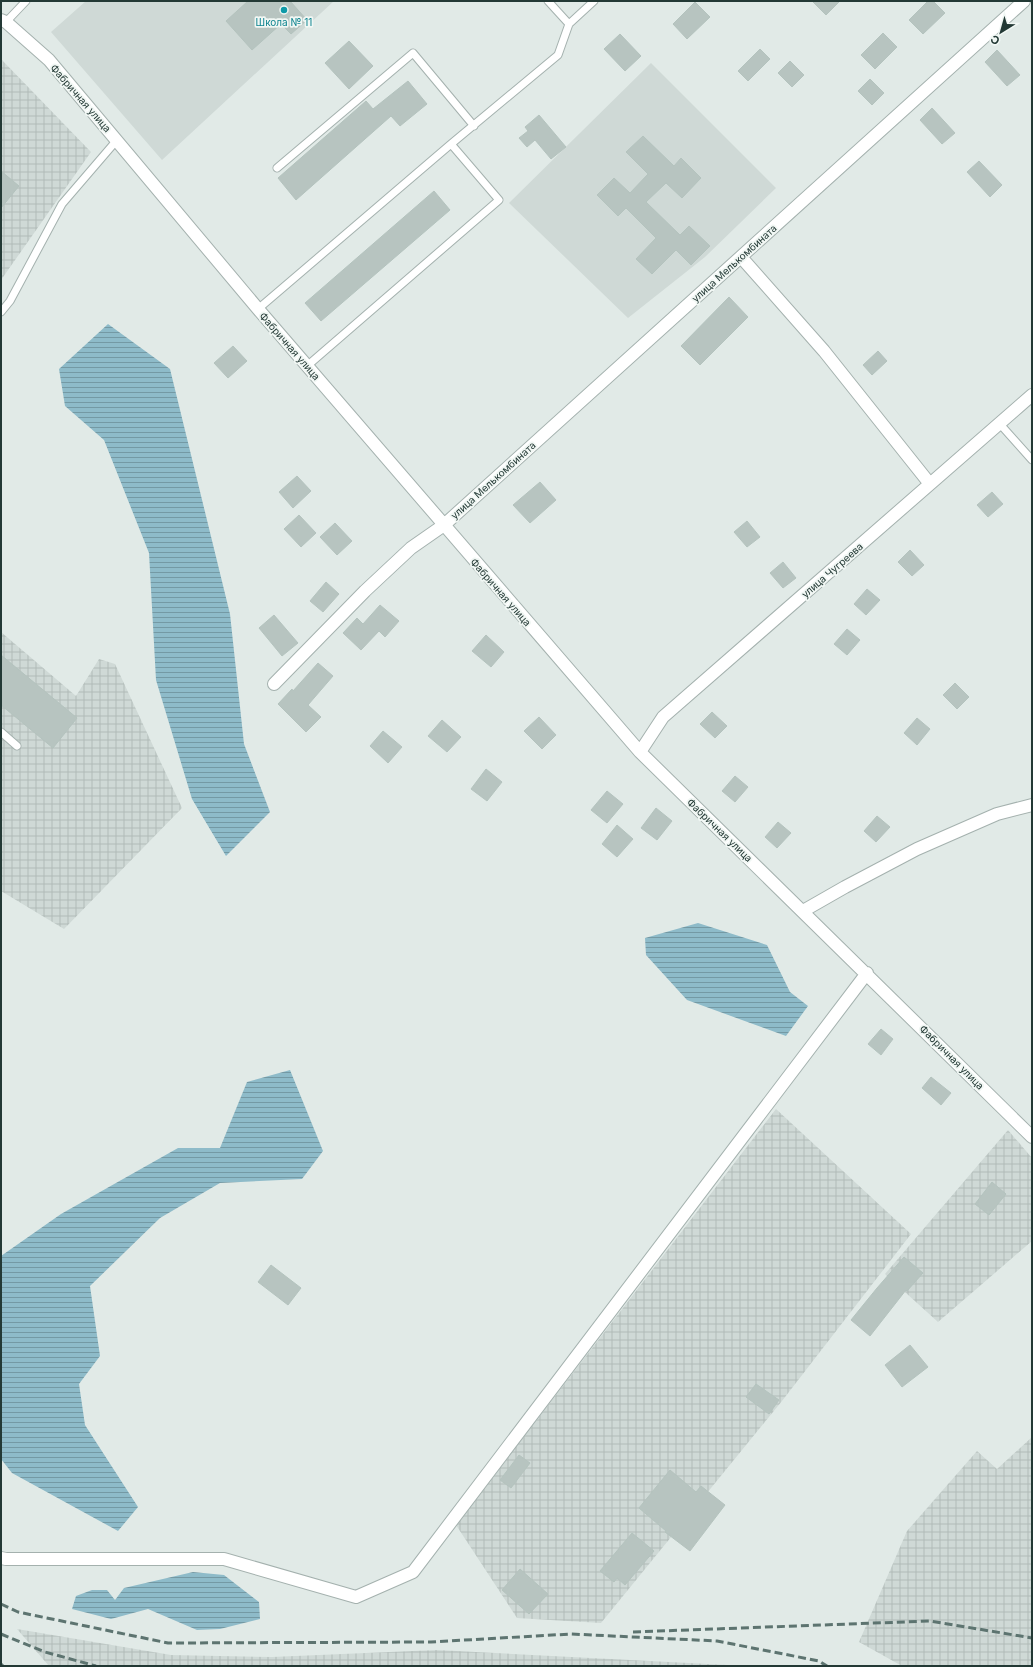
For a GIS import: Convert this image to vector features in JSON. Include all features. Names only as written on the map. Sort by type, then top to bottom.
[{"type":"street","name":"улица Мелькомбината","points":[[274,684],[365,591],[411,548],[444,525],[1024,1]]},
{"type":"street","name":"Фабричная улица","points":[[4,21],[49,60],[258,309],[640,752],[1032,1136]]},
{"type":"street","points":[[741,256],[824,351],[930,484]]},
{"type":"street","name":"улица Чугреева","points":[[640,752],[663,717],[1032,395]]},
{"type":"street","points":[[803,911],[845,887],[917,850],[996,814],[1032,804]]},
{"type":"street","points":[[1,1558],[6,1560],[224,1559],[356,1597],[413,1572],[867,973]]},
{"type":"lane","points":[[4,21],[26,1]]},
{"type":"lane","points":[[548,1],[569,24]]},
{"type":"lane","points":[[258,309],[451,144],[558,56],[569,24],[594,1]]},
{"type":"lane","points":[[277,168],[413,53],[474,126]]},
{"type":"lane","points":[[1,312],[10,301],[62,204],[117,140]]},
{"type":"lane","points":[[307,366],[499,200],[451,144]]},
{"type":"lane","points":[[1000,423],[1032,460]]},
{"type":"lane","points":[[1,732],[17,746]]},
{"type":"shaded area","points":[[86,1],[334,1],[162,160],[51,32]]},
{"type":"shaded area","points":[[1,59],[91,152],[1,280]]},
{"type":"shaded area","points":[[651,63],[776,188],[705,257],[628,318],[509,203]]},
{"type":"shaded area","points":[[1,632],[76,696],[99,659],[115,664],[182,808],[64,929],[1,891]]},
{"type":"shaded area","points":[[776,1109],[911,1234],[782,1401],[601,1623],[517,1618],[456,1525]]},
{"type":"shaded area","points":[[1008,1130],[1032,1158],[1032,1241],[938,1322],[885,1274]]},
{"type":"shaded area","points":[[1032,1437],[1032,1666],[902,1666],[859,1642],[907,1531],[977,1451],[997,1469]]},
{"type":"shaded area","points":[[17,1629],[171,1655],[272,1657],[437,1650],[747,1666],[49,1666]]},
{"type":"water","points":[[108,324],[170,369],[230,614],[244,744],[270,812],[226,856],[192,799],[156,680],[149,553],[104,440],[65,406],[59,369]]},
{"type":"water","points":[[698,923],[767,945],[790,992],[808,1006],[786,1036],[687,1000],[646,955],[645,938]]},
{"type":"water","points":[[290,1070],[323,1151],[302,1179],[220,1183],[160,1218],[90,1286],[100,1356],[79,1384],[85,1425],[138,1507],[118,1531],[12,1473],[1,1459],[1,1256],[61,1214],[178,1148],[220,1148],[247,1082]]},
{"type":"water","points":[[193,1572],[224,1575],[259,1602],[260,1619],[220,1629],[197,1630],[148,1609],[111,1619],[72,1609],[76,1596],[92,1590],[107,1590],[115,1600],[124,1588]]},
{"type":"building","points":[[248,1],[290,1],[307,20],[291,34],[281,24],[252,50],[226,21]]},
{"type":"building","points":[[812,1],[840,1],[826,15]]},
{"type":"building","points":[[928,1],[933,1],[945,13],[923,34],[909,20]]},
{"type":"building","points":[[695,2],[710,17],[687,39],[673,24]]},
{"type":"building","points":[[883,33],[897,47],[875,69],[861,55]]},
{"type":"building","points":[[620,34],[641,56],[625,71],[604,49]]},
{"type":"building","points":[[349,41],[373,66],[349,89],[325,63]]},
{"type":"building","points":[[760,49],[770,59],[748,81],[738,71]]},
{"type":"building","points":[[997,50],[1020,75],[1007,86],[985,62]]},
{"type":"building","points":[[790,61],[804,75],[792,87],[778,73]]},
{"type":"building","points":[[870,79],[884,93],[872,105],[858,91]]},
{"type":"building","points":[[408,81],[427,104],[400,126],[391,116],[296,200],[278,178],[366,101],[373,109]]},
{"type":"building","points":[[932,108],[955,133],[942,144],[920,120]]},
{"type":"building","points":[[539,115],[566,147],[551,159],[535,140],[527,147],[519,138],[528,131],[525,127]]},
{"type":"building","points":[[643,136],[674,166],[681,158],[701,178],[682,198],[666,183],[646,202],[680,235],[689,226],[710,246],[691,265],[676,250],[652,274],[636,259],[656,238],[626,208],[618,216],[597,195],[614,178],[630,193],[648,174],[626,152]]},
{"type":"building","points":[[979,161],[1002,185],[990,197],[967,172]]},
{"type":"building","points":[[1,171],[19,186],[1,208]]},
{"type":"building","points":[[434,191],[450,210],[321,321],[305,303]]},
{"type":"building","points":[[729,297],[748,317],[700,365],[681,346]]},
{"type":"building","points":[[233,346],[247,361],[228,378],[214,363]]},
{"type":"building","points":[[878,351],[887,361],[872,375],[863,365]]},
{"type":"building","points":[[297,476],[311,491],[293,508],[279,492]]},
{"type":"building","points":[[540,482],[556,500],[530,523],[513,505]]},
{"type":"building","points":[[992,492],[1003,504],[988,517],[977,505]]},
{"type":"building","points":[[299,515],[316,533],[301,547],[284,529]]},
{"type":"building","points":[[747,521],[760,537],[747,547],[734,532]]},
{"type":"building","points":[[335,523],[352,541],[337,555],[320,537]]},
{"type":"building","points":[[910,550],[924,565],[912,576],[898,562]]},
{"type":"building","points":[[783,562],[796,578],[783,588],[770,573]]},
{"type":"building","points":[[326,582],[339,594],[323,612],[310,601]]},
{"type":"building","points":[[867,589],[880,600],[866,615],[854,604]]},
{"type":"building","points":[[380,605],[399,621],[385,637],[379,631],[361,650],[343,633],[357,618],[363,624]]},
{"type":"building","points":[[274,615],[298,643],[282,656],[259,628]]},
{"type":"building","points":[[847,629],[860,640],[847,655],[834,644]]},
{"type":"building","points":[[486,635],[504,652],[491,667],[472,651]]},
{"type":"building","points":[[1,655],[77,718],[53,748],[1,705]]},
{"type":"building","points":[[318,663],[333,676],[308,705],[321,717],[306,732],[278,704],[292,689],[293,691]]},
{"type":"building","points":[[955,683],[969,697],[957,709],[943,695]]},
{"type":"building","points":[[712,712],[727,726],[715,738],[700,724]]},
{"type":"building","points":[[539,717],[556,735],[542,749],[524,731]]},
{"type":"building","points":[[917,718],[930,729],[917,745],[904,733]]},
{"type":"building","points":[[442,720],[461,737],[447,752],[428,736]]},
{"type":"building","points":[[383,731],[402,747],[388,763],[370,746]]},
{"type":"building","points":[[486,769],[502,782],[487,801],[471,789]]},
{"type":"building","points":[[735,776],[748,787],[735,802],[722,791]]},
{"type":"building","points":[[607,791],[623,804],[607,823],[591,810]]},
{"type":"building","points":[[656,808],[672,821],[657,840],[641,828]]},
{"type":"building","points":[[877,816],[890,827],[876,842],[864,831]]},
{"type":"building","points":[[778,822],[791,833],[777,848],[765,837]]},
{"type":"building","points":[[617,825],[633,839],[617,857],[602,844]]},
{"type":"building","points":[[881,1029],[893,1039],[881,1055],[868,1044]]},
{"type":"building","points":[[931,1077],[951,1093],[941,1105],[922,1088]]},
{"type":"building","points":[[992,1182],[1006,1194],[989,1215],[975,1204]]},
{"type":"building","points":[[904,1257],[923,1273],[907,1291],[906,1290],[870,1336],[851,1320]]},
{"type":"building","points":[[271,1265],[301,1288],[288,1305],[258,1282]]},
{"type":"building","points":[[910,1345],[928,1367],[902,1387],[885,1365]]},
{"type":"building","points":[[756,1384],[779,1400],[769,1414],[746,1397]]},
{"type":"building","points":[[519,1455],[530,1463],[511,1488],[500,1480]]},
{"type":"building","points":[[670,1470],[696,1492],[701,1486],[725,1505],[690,1551],[665,1532],[666,1531],[639,1508]]},
{"type":"building","points":[[632,1533],[654,1551],[625,1585],[617,1578],[614,1582],[600,1571]]},
{"type":"building","points":[[520,1569],[548,1594],[529,1614],[502,1590]]},
{"type":"railway","points":[[1,1604],[18,1612],[168,1643],[431,1642],[571,1634],[717,1641],[819,1661],[827,1666]]},
{"type":"railway","points":[[633,1632],[930,1621],[1032,1638]]},
{"type":"railway","points":[[1,1634],[45,1652],[96,1666]]},
{"type":"place","name":"Школа № 11","points":[[284,10]]}]
